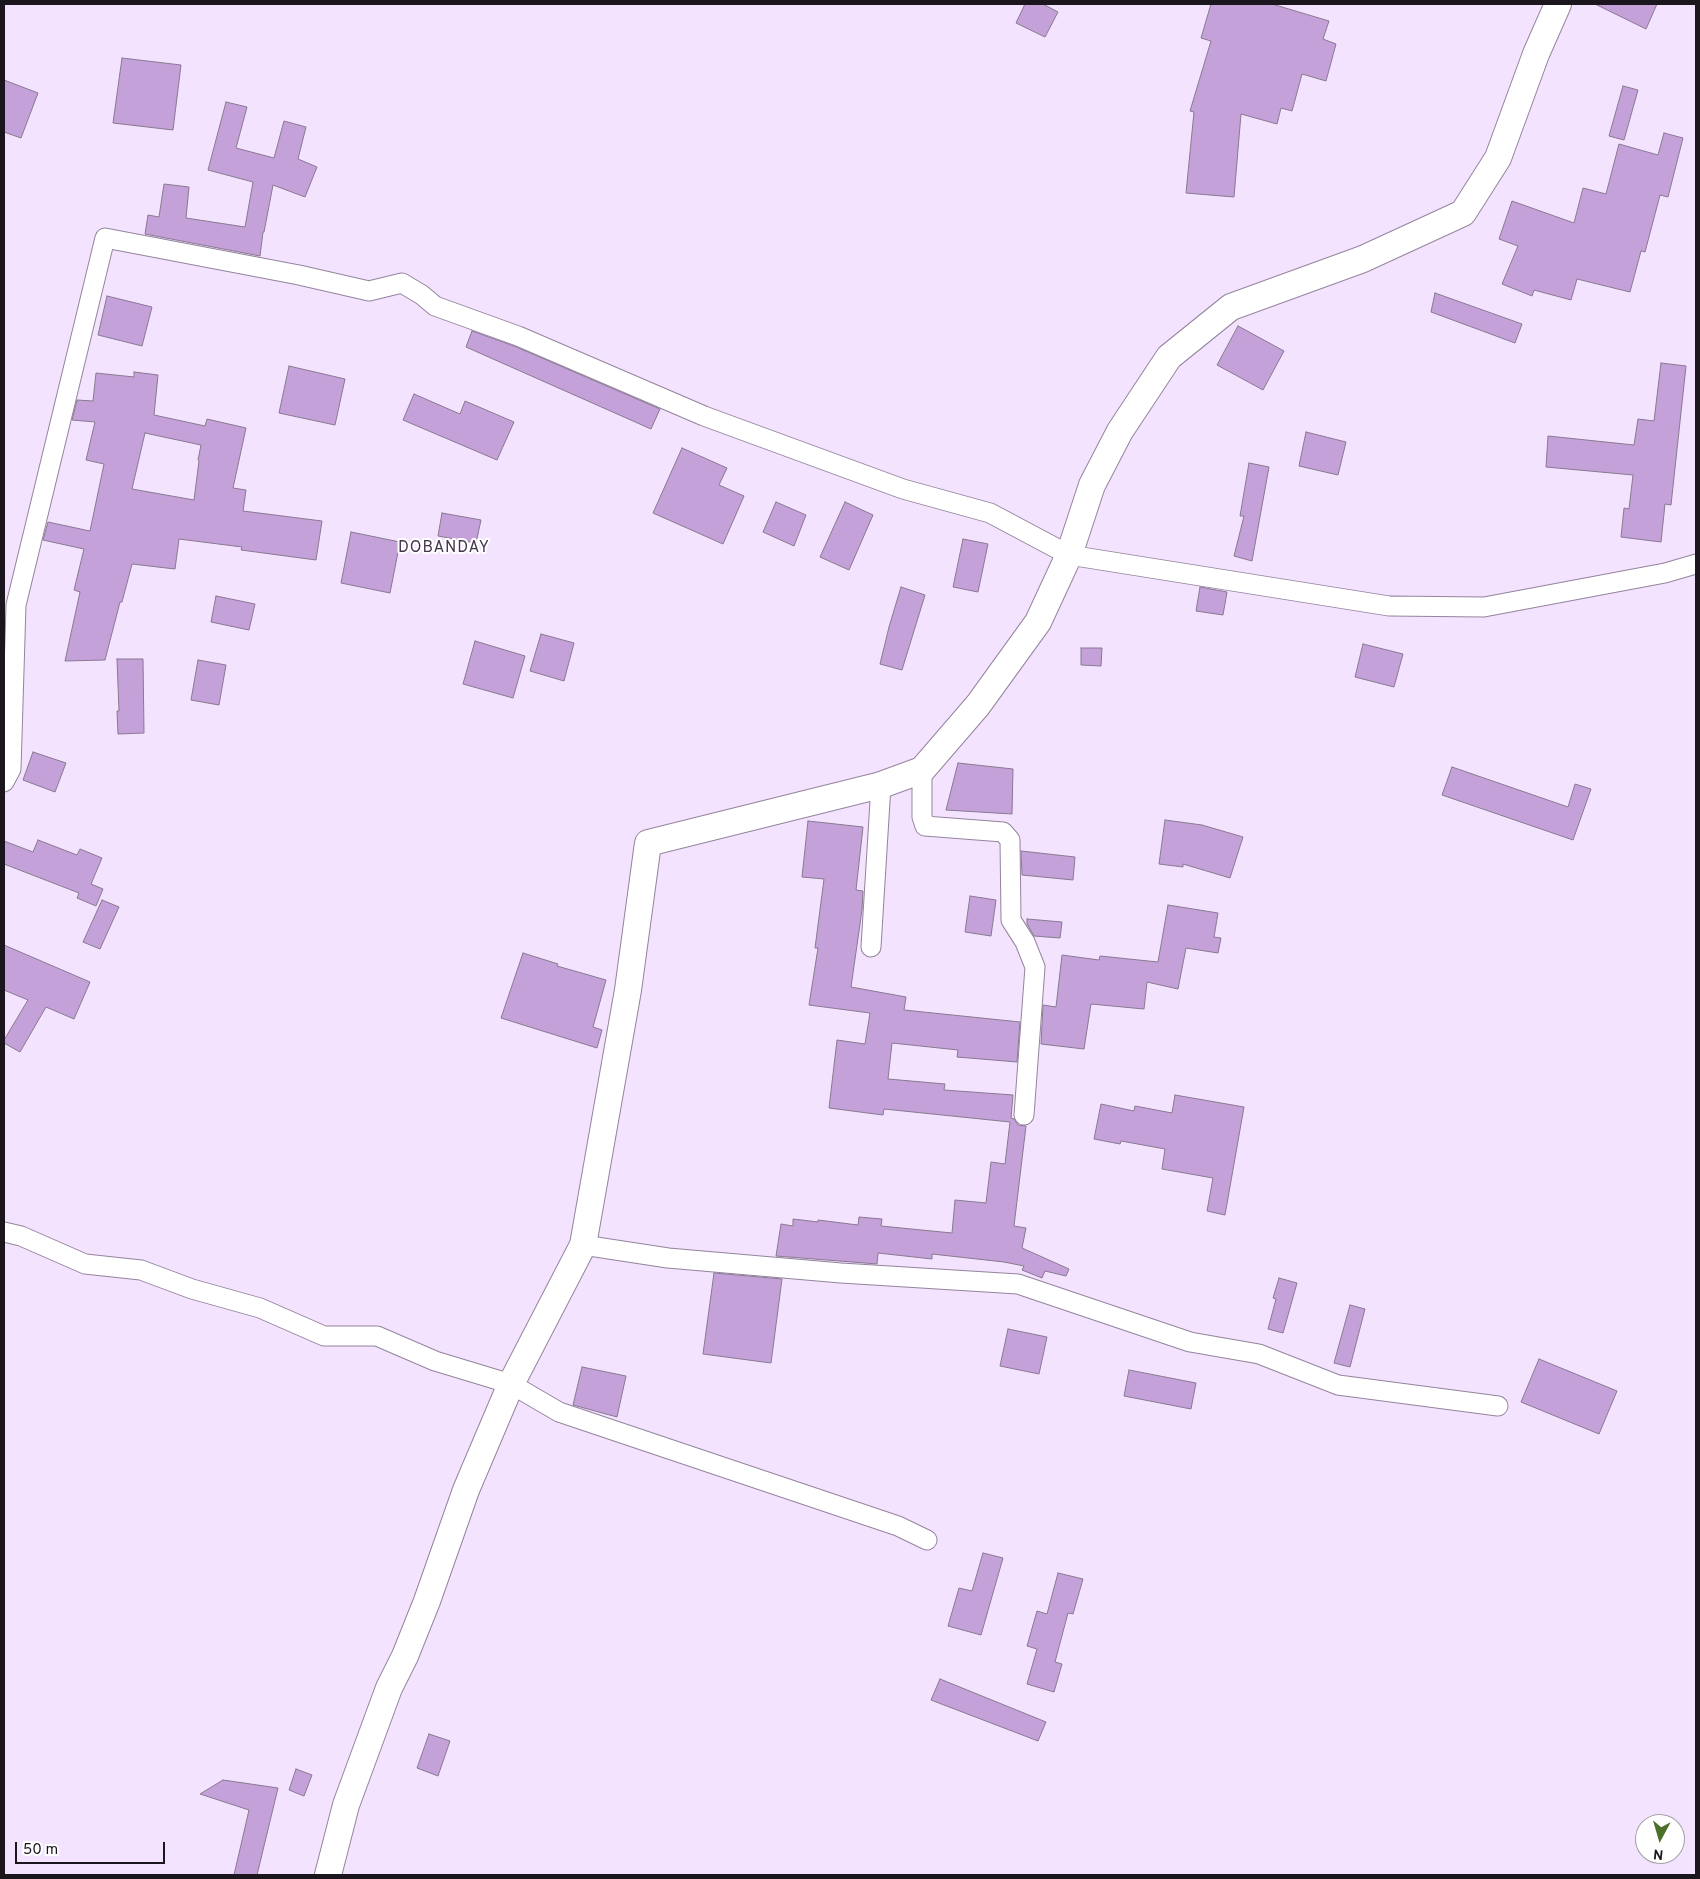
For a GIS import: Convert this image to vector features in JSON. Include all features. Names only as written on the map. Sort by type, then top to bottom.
[{"type":"street","points":[[328,1875],[346,1805],[388,1688],[405,1656],[424,1610],[466,1490],[511,1384],[583,1245],[628,990],[648,843],[881,786],[922,770],[978,705],[1038,622],[1069,555],[1092,485],[1120,431],[1169,356],[1231,307],[1363,259],[1463,213],[1498,158],[1536,54],[1558,4]]},
{"type":"street","points":[[4,782],[11,769],[16,605],[105,238],[299,275],[369,291],[402,283],[422,295],[435,306],[518,336],[704,416],[903,489],[990,513],[1069,555],[1389,606],[1484,606],[1665,572],[1696,564]]},
{"type":"street","points":[[922,770],[922,817],[925,826],[1003,832],[1010,840],[1011,920],[1025,942],[1035,968],[1024,1115]]},
{"type":"street","points":[[872,947],[881,786]]},
{"type":"street","points":[[4,1232],[21,1236],[85,1264],[141,1270],[192,1289],[260,1308],[324,1336],[377,1336],[435,1361],[511,1384],[559,1412],[898,1526],[927,1540]]},
{"type":"street","points":[[583,1245],[678,1259],[841,1273],[1018,1284],[1190,1342],[1259,1354],[1338,1385],[1498,1406]]},
{"type":"building","points":[[1025,4],[1043,4],[1058,12],[1045,37],[1016,23]]},
{"type":"building","points":[[1211,4],[1272,4],[1329,21],[1323,39],[1336,44],[1326,81],[1302,74],[1292,111],[1281,108],[1277,124],[1241,114],[1234,197],[1186,193],[1194,112],[1190,111],[1211,41],[1201,38]]},
{"type":"building","points":[[1595,4],[1657,4],[1646,29]]},
{"type":"building","points":[[122,58],[181,65],[173,130],[113,123]]},
{"type":"building","points":[[4,80],[38,93],[21,138],[4,132]]},
{"type":"building","points":[[1623,86],[1638,90],[1624,140],[1609,136]]},
{"type":"building","points":[[226,102],[247,107],[236,148],[274,158],[284,121],[306,127],[298,159],[317,167],[305,197],[273,185],[260,256],[145,234],[148,215],[159,217],[164,184],[189,187],[186,218],[245,227],[253,182],[208,170]]},
{"type":"building","points":[[1664,133],[1683,138],[1668,197],[1660,195],[1645,252],[1641,251],[1630,292],[1577,279],[1571,300],[1534,290],[1532,296],[1502,284],[1518,246],[1499,239],[1512,201],[1574,223],[1583,188],[1606,194],[1619,144],[1658,155]]},
{"type":"building","points":[[1435,293],[1522,324],[1515,343],[1431,312]]},
{"type":"building","points":[[107,296],[152,307],[142,346],[98,335]]},
{"type":"building","points":[[1238,326],[1284,351],[1263,390],[1217,365]]},
{"type":"building","points":[[472,331],[514,346],[660,409],[651,429],[466,347]]},
{"type":"building","points":[[1661,363],[1686,366],[1671,505],[1665,504],[1661,542],[1621,537],[1624,508],[1629,509],[1633,475],[1546,467],[1548,436],[1634,445],[1638,419],[1654,421]]},
{"type":"building","points":[[289,366],[345,379],[335,425],[279,413]]},
{"type":"building","points":[[134,372],[158,375],[154,415],[205,426],[207,419],[246,428],[233,488],[246,490],[243,511],[322,521],[316,560],[241,550],[242,547],[179,539],[175,569],[132,564],[105,660],[65,661],[80,592],[74,590],[84,549],[43,540],[48,522],[90,531],[104,464],[86,460],[95,422],[72,420],[77,400],[93,401],[96,373],[134,377]],"holes":[[[145,433],[201,445],[194,500],[132,489]]]},
{"type":"building","points":[[414,394],[460,414],[465,401],[514,422],[497,460],[403,420]]},
{"type":"building","points":[[1306,432],[1346,442],[1338,475],[1299,466]]},
{"type":"building","points":[[682,448],[727,468],[719,485],[744,496],[723,544],[653,513]]},
{"type":"building","points":[[1249,463],[1269,467],[1252,561],[1234,556],[1244,516],[1240,516]]},
{"type":"building","points":[[776,502],[806,515],[794,546],[763,532]]},
{"type":"building","points":[[845,502],[873,515],[849,570],[820,557]]},
{"type":"building","points":[[442,513],[481,520],[476,543],[438,536]]},
{"type":"building","points":[[351,532],[400,542],[390,593],[341,583]]},
{"type":"building","points":[[963,539],[988,544],[978,592],[953,587]]},
{"type":"building","points":[[901,587],[925,595],[902,670],[880,664]]},
{"type":"building","points":[[1200,587],[1227,592],[1223,615],[1196,611]]},
{"type":"building","points":[[216,596],[255,604],[249,630],[211,622]]},
{"type":"building","points":[[541,634],[574,643],[564,681],[530,671]]},
{"type":"building","points":[[475,641],[525,656],[513,698],[463,684]]},
{"type":"building","points":[[1363,644],[1403,654],[1394,687],[1355,677]]},
{"type":"building","points":[[1081,648],[1102,648],[1101,666],[1081,665]]},
{"type":"building","points":[[117,659],[143,659],[144,733],[118,734]]},
{"type":"building","points":[[198,660],[226,665],[219,705],[191,700]]},
{"type":"building","points":[[33,752],[66,763],[55,792],[23,780]]},
{"type":"building","points":[[958,763],[1013,769],[1012,814],[946,810]]},
{"type":"building","points":[[1452,767],[1568,807],[1575,784],[1591,789],[1573,840],[1442,795]]},
{"type":"building","points":[[1165,820],[1202,825],[1243,837],[1230,878],[1183,864],[1183,867],[1159,864]]},
{"type":"building","points":[[808,821],[863,827],[856,890],[863,891],[862,910],[851,987],[906,997],[904,1010],[1020,1022],[1017,1062],[957,1057],[958,1050],[892,1043],[888,1079],[945,1084],[944,1090],[1013,1095],[1011,1118],[1018,1125],[1026,1126],[1014,1226],[1026,1228],[1022,1248],[1069,1269],[1066,1276],[1045,1271],[1042,1278],[1022,1270],[1024,1266],[932,1254],[932,1259],[878,1253],[877,1264],[776,1256],[781,1224],[793,1226],[793,1219],[858,1225],[859,1217],[882,1219],[881,1226],[952,1233],[955,1200],[986,1203],[991,1162],[1005,1164],[1010,1122],[884,1109],[883,1115],[829,1108],[837,1040],[865,1044],[870,1013],[809,1005],[818,948],[815,948],[824,879],[802,877]]},
{"type":"building","points":[[38,840],[77,855],[80,849],[102,858],[91,884],[103,889],[96,906],[77,898],[79,893],[4,864],[4,841],[33,852]]},
{"type":"building","points":[[1021,851],[1075,857],[1073,880],[1022,875]]},
{"type":"building","points":[[970,896],[996,900],[991,936],[965,932]]},
{"type":"building","points":[[102,900],[119,907],[100,949],[83,942]]},
{"type":"building","points":[[1168,905],[1218,913],[1214,937],[1221,938],[1218,953],[1186,948],[1178,989],[1147,982],[1144,1009],[1091,1004],[1084,1049],[1041,1044],[1043,1005],[1056,1007],[1062,955],[1099,960],[1100,956],[1158,962]]},
{"type":"building","points":[[1027,919],[1062,922],[1060,938],[1034,936],[1027,924]]},
{"type":"building","points":[[4,945],[90,982],[74,1019],[46,1007],[20,1052],[4,1043],[4,1040],[28,1000],[4,990]]},
{"type":"building","points":[[523,953],[558,964],[557,966],[606,980],[593,1027],[602,1030],[597,1048],[501,1018]]},
{"type":"building","points":[[1175,1095],[1244,1107],[1225,1215],[1207,1211],[1213,1178],[1162,1169],[1165,1149],[1121,1141],[1120,1144],[1094,1139],[1101,1104],[1134,1111],[1135,1106],[1172,1113]]},
{"type":"building","points":[[714,1273],[782,1279],[771,1363],[703,1354]]},
{"type":"building","points":[[1279,1278],[1297,1283],[1283,1333],[1268,1329],[1276,1299],[1273,1298]]},
{"type":"building","points":[[1350,1305],[1365,1309],[1350,1367],[1334,1363]]},
{"type":"building","points":[[1008,1329],[1047,1337],[1039,1374],[1000,1366]]},
{"type":"building","points":[[1539,1359],[1617,1391],[1599,1434],[1521,1402]]},
{"type":"building","points":[[582,1367],[626,1376],[617,1417],[573,1405]]},
{"type":"building","points":[[1129,1370],[1196,1383],[1191,1409],[1124,1396]]},
{"type":"building","points":[[983,1553],[1003,1558],[981,1635],[948,1626],[959,1588],[972,1591]]},
{"type":"building","points":[[1058,1573],[1083,1579],[1073,1614],[1068,1613],[1055,1662],[1062,1664],[1054,1692],[1027,1684],[1037,1649],[1027,1646],[1037,1611],[1047,1614]]},
{"type":"building","points":[[940,1679],[1046,1722],[1038,1741],[931,1700]]},
{"type":"building","points":[[429,1734],[450,1741],[438,1776],[417,1768]]},
{"type":"building","points":[[296,1769],[312,1775],[304,1796],[289,1790]]},
{"type":"building","points":[[223,1780],[278,1788],[257,1875],[234,1875],[249,1810],[200,1794]]},
{"type":"district","name":"DOBANDAY","points":[[444,549]]}]
